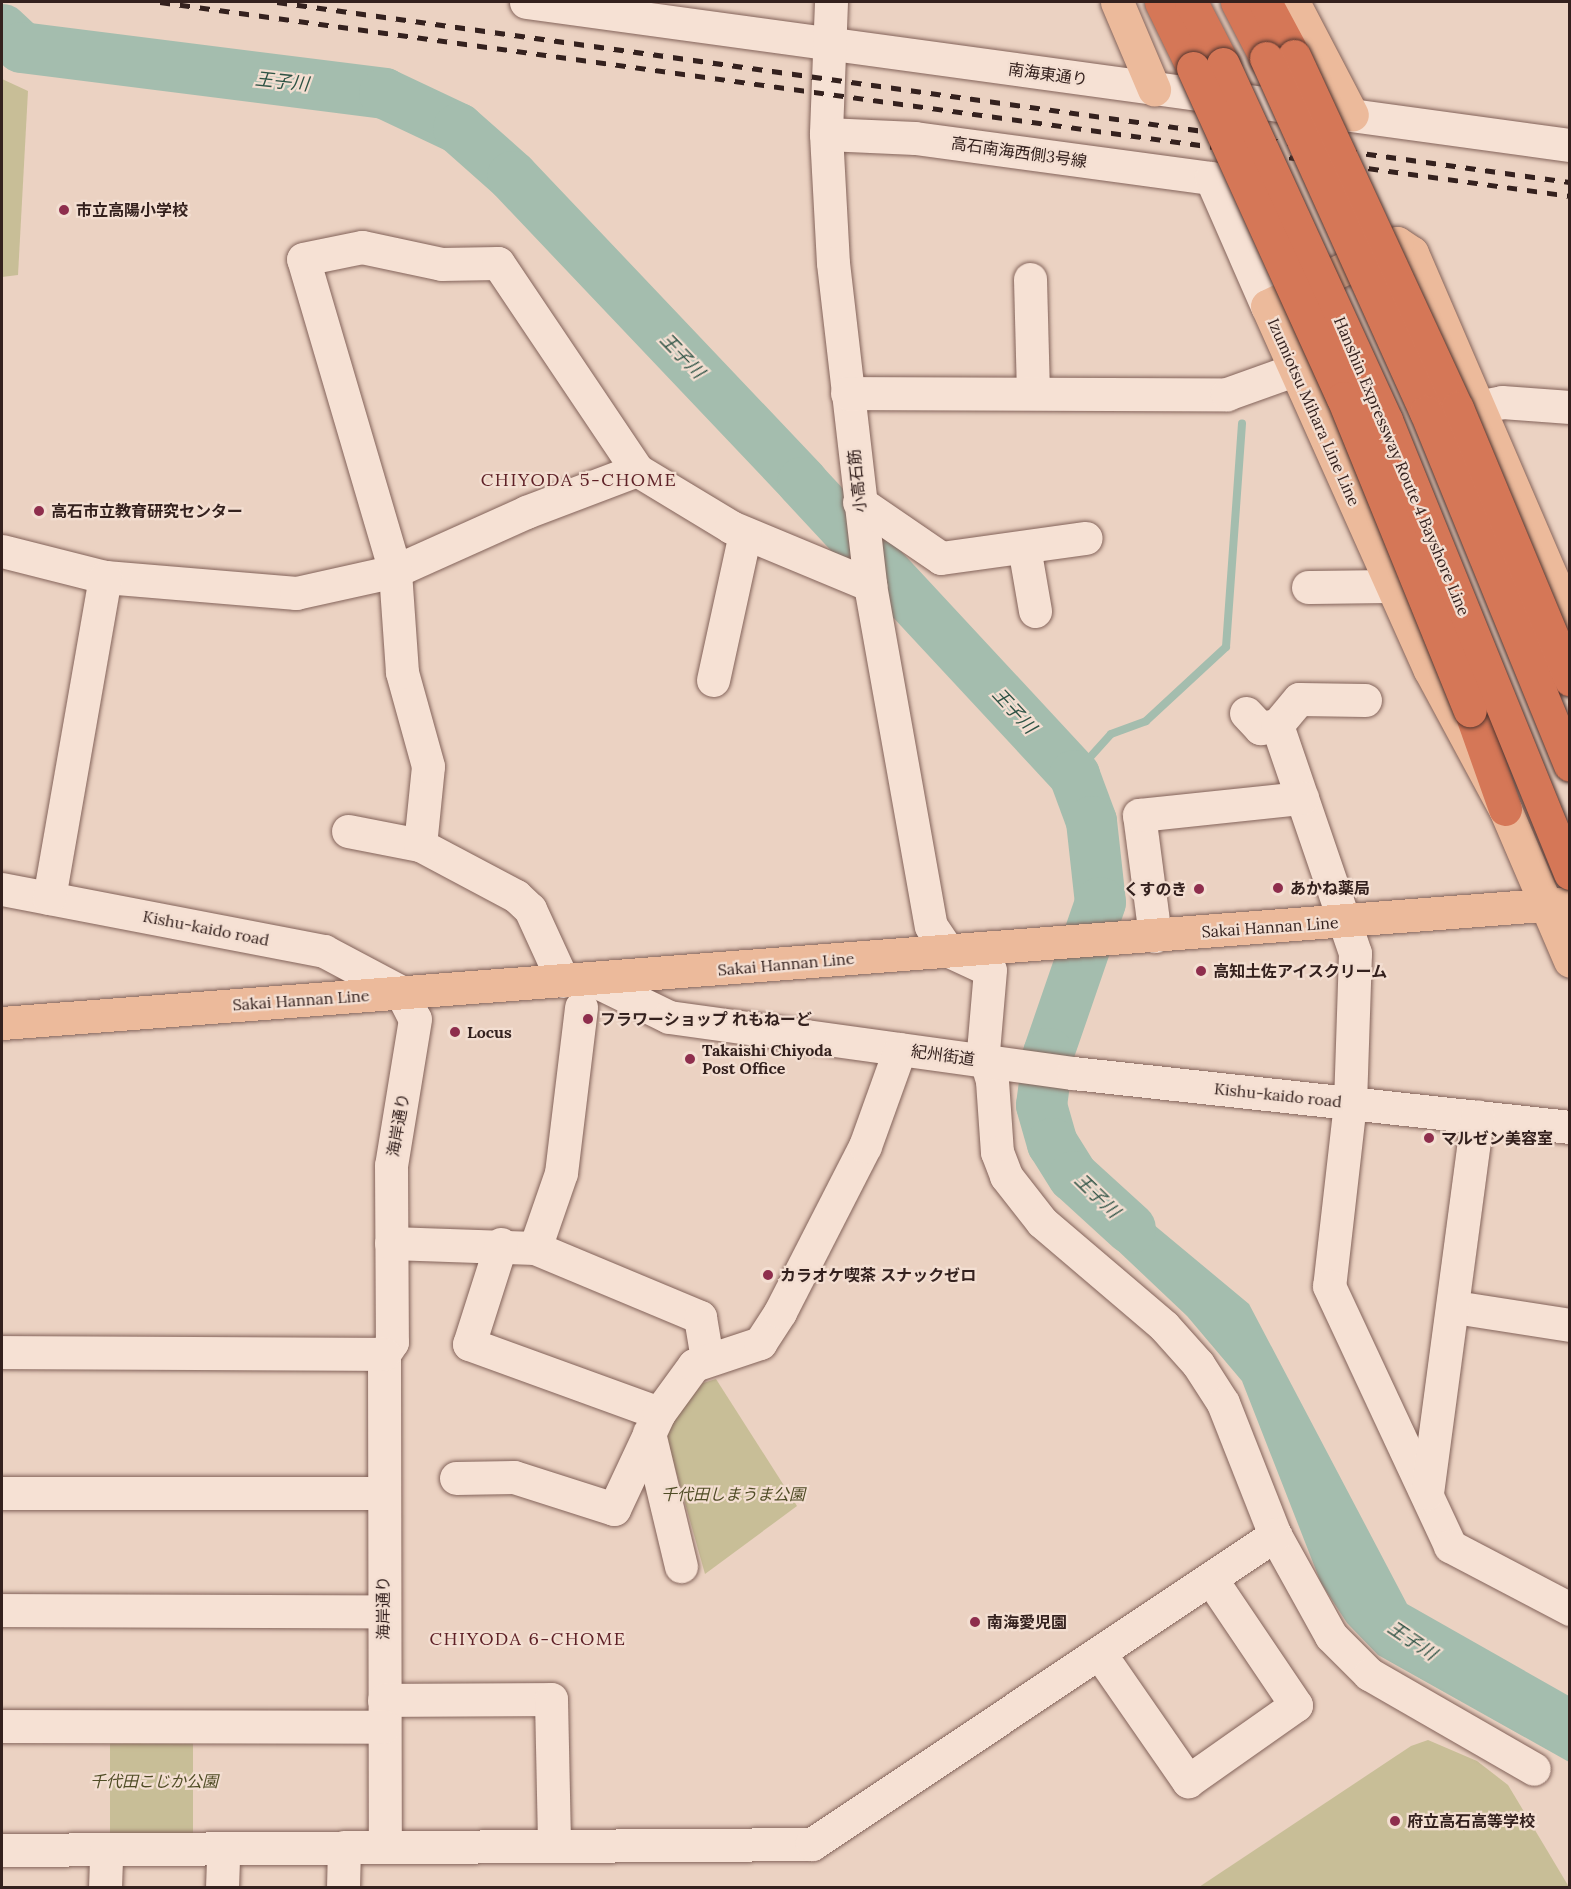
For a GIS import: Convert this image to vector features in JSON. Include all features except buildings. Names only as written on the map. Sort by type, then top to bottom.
[{"type":"highway","points":[[1161,2],[1266,221],[1410,555],[1470,710],[1505,809]]},
{"type":"highway","name":"Hanshin Expressway Route 4 Bayshore Line","points":[[1191,2],[1223,64],[1386,420],[1569,873]]},
{"type":"highway","points":[[1237,2],[1266,58],[1426,412],[1569,765]]},
{"type":"highway","points":[[1265,2],[1375,222],[1569,679]]},
{"type":"main road","points":[[1117,2],[1154,88]]},
{"type":"main road","points":[[1293,2],[1352,115]]},
{"type":"main road","name":"Izumiotsu Mihara Line Line","points":[[1569,620],[1482,406],[1412,253],[1397,243],[1267,306],[1430,670],[1558,903],[1569,961]]},
{"type":"main road","name":"Sakai Hannan Line","points":[[2,1023],[562,981],[588,994],[947,950],[1344,922],[1558,903]]},
{"type":"street","name":"南海東通り","points":[[526,2],[1569,145]]},
{"type":"street","name":"小高石筋","points":[[831,2],[826,134],[847,393],[859,502],[870,585],[931,926],[947,950]]},
{"type":"street","name":"高石南海西側3号線","points":[[826,134],[915,138],[1210,178],[1267,306]]},
{"type":"street","points":[[420,845],[428,766],[402,672],[395,571],[303,259],[362,247],[441,264],[498,263],[637,470],[745,533],[870,585]]},
{"type":"street","points":[[1030,279],[1033,391]]},
{"type":"street","points":[[847,393],[1033,391],[1227,394],[1294,370]]},
{"type":"street","points":[[1482,406],[1502,402],[1569,407]]},
{"type":"street","points":[[2,551],[105,576],[296,593],[395,571],[526,512],[637,470]]},
{"type":"street","points":[[859,502],[941,558],[1086,538]]},
{"type":"street","points":[[713,680],[745,533]]},
{"type":"street","points":[[1024,547],[1035,611]]},
{"type":"street","points":[[49,898],[105,576]]},
{"type":"street","points":[[1308,587],[1392,586]]},
{"type":"street","points":[[1246,713],[1260,728],[1277,725],[1299,699],[1365,700]]},
{"type":"street","points":[[1277,725],[1355,953],[1350,1103],[1329,1286],[1450,1546],[1569,1609]]},
{"type":"street","points":[[1155,936],[1139,815],[1302,798]]},
{"type":"street","points":[[348,831],[420,845],[530,909],[562,981]]},
{"type":"street","name":"Kishu-kaido road","points":[[2,889],[324,951],[401,992]]},
{"type":"street","points":[[947,950],[990,970],[982,1051],[1001,1063],[997,1152],[1006,1176],[1042,1222],[1164,1326],[1198,1364],[1223,1403],[1275,1535],[1313,1612],[1369,1674],[1534,1769]]},
{"type":"street","name":"海岸通り","points":[[385,1847],[382,1493],[384,1354],[392,1342],[391,1166],[415,1019],[401,992]]},
{"type":"street","points":[[456,1478],[514,1477],[614,1509],[654,1423],[694,1365],[707,1359],[740,1354],[760,1343],[780,1312],[865,1146],[900,1049],[669,1017],[588,994],[561,1173],[535,1248]]},
{"type":"street","name":"紀州街道","points":[[900,1049],[1001,1063]]},
{"type":"street","name":"Kishu-kaido road","points":[[1001,1063],[1569,1127]]},
{"type":"street","points":[[1427,1493],[1455,1307],[1477,1116]]},
{"type":"street","points":[[391,1243],[501,1244],[535,1248],[700,1317],[707,1359]]},
{"type":"street","points":[[501,1244],[469,1344],[654,1423]]},
{"type":"street","points":[[1455,1307],[1569,1325]]},
{"type":"street","points":[[2,1352],[384,1354]]},
{"type":"street","points":[[654,1423],[681,1566]]},
{"type":"street","points":[[2,1493],[382,1493]]},
{"type":"street","points":[[2,1850],[812,1845],[1275,1535]]},
{"type":"street","points":[[1100,1654],[1188,1781],[1296,1705],[1211,1579]]},
{"type":"street","points":[[2,1610],[383,1611]]},
{"type":"street","points":[[2,1726],[384,1714],[551,1699],[554,1846]]},
{"type":"street","points":[[343,1887],[344,1847]]},
{"type":"street","points":[[105,1887],[106,1850]]},
{"type":"street","points":[[222,1887],[223,1850]]},
{"type":"green space","points":[[2,79],[28,91],[18,275],[2,277]]},
{"type":"green space","name":"千代田しまうま公園","points":[[716,1379],[797,1506],[705,1574],[667,1439],[670,1425],[703,1383]]},
{"type":"green space","name":"千代田こじか公園","points":[[110,1734],[193,1734],[193,1834],[110,1834]]},
{"type":"green space","name":"府立高石高等学校","points":[[1428,1740],[1477,1761],[1508,1785],[1569,1887],[1199,1887],[1411,1746]]},
{"type":"water","points":[[1082,1165],[1249,1304],[1407,1604],[1569,1696],[1569,1762],[1378,1655],[1347,1623],[1321,1583],[1242,1381],[1187,1316],[1074,1209]]},
{"type":"waterway","name":"王子川","points":[[2,29],[21,47],[384,93],[458,128],[512,176],[802,482],[1074,775],[1091,821],[1100,902],[1048,1053],[1041,1105],[1052,1143],[1073,1176],[1130,1228]]},
{"type":"waterway","points":[[1074,775],[1111,734],[1146,721],[1226,647],[1242,424]]},
{"type":"railway","points":[[160,2],[1570,196]]},
{"type":"railway","points":[[277,2],[1570,182]]},
{"type":"place","name":"市立高陽小学校","points":[[64,210]]},
{"type":"place","name":"高石市立教育研究センター","points":[[39,511]]},
{"type":"place","name":"あかね薬局","points":[[1278,888]]},
{"type":"place","name":"くすのき","points":[[1199,889]]},
{"type":"place","name":"高知土佐アイスクリーム","points":[[1201,971]]},
{"type":"place","name":"フラワーショップ れもねーど","points":[[588,1019]]},
{"type":"place","name":"Locus","points":[[455,1032]]},
{"type":"place","name":"Takaishi Chiyoda Post Office","points":[[690,1059]]},
{"type":"place","name":"マルゼン美容室","points":[[1429,1138]]},
{"type":"place","name":"カラオケ喫茶 スナックゼロ","points":[[768,1275]]},
{"type":"place","name":"南海愛児園","points":[[975,1622]]},
{"type":"place","name":"府立高石高等学校","points":[[1395,1821]]},
{"type":"district","name":"CHIYODA 5-CHOME","points":[[579,480]]},
{"type":"district","name":"CHIYODA 6-CHOME","points":[[528,1639]]}]
